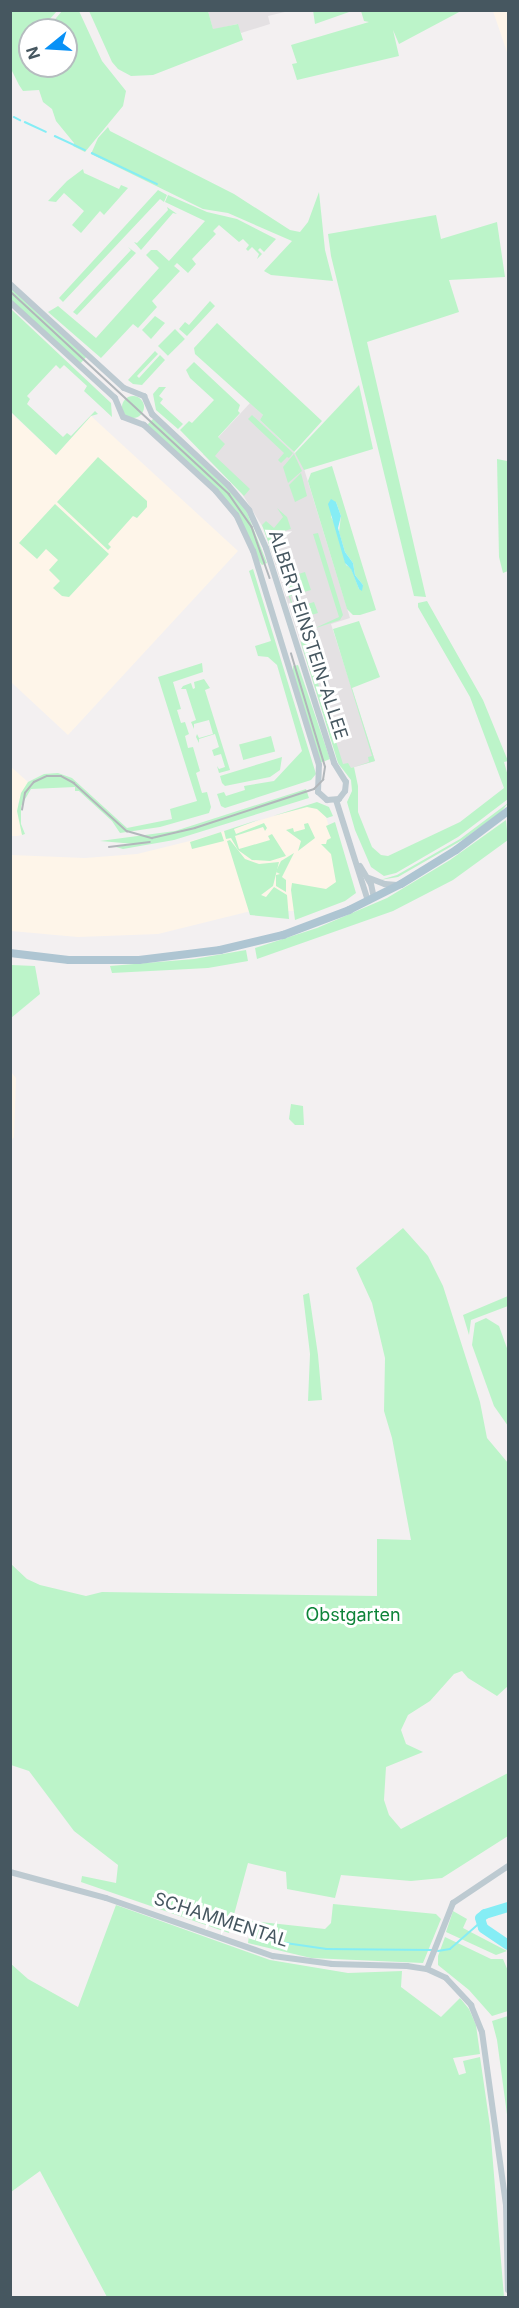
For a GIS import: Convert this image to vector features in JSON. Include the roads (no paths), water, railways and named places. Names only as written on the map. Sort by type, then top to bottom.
[{"type":"main road","points":[[10,953],[69,960],[114,962],[191,956],[283,934],[371,900],[401,884],[456,850],[508,811]]},
{"type":"street","name":"ALBERT-EINSTEIN-ALLEE","points":[[10,284],[123,387],[144,396],[148,407],[232,489],[254,519],[266,548],[339,773],[345,780],[346,787],[343,796],[336,800],[327,800],[319,794],[317,784],[320,767],[253,551],[243,528],[216,491],[144,425],[123,417],[115,398],[10,302]]},
{"type":"street","points":[[119,406],[124,396],[134,392]]},
{"type":"street","points":[[135,421],[144,417],[148,407]]},
{"type":"street","points":[[320,777],[328,772],[339,773]]},
{"type":"street","name":"ALBERT-EINSTEIN-ALLEE","points":[[336,800],[371,900]]},
{"type":"street","name":"ALBERT-EINSTEIN-ALLEE","points":[[356,859],[366,876],[371,900]]},
{"type":"street","points":[[366,876],[385,884],[401,884]]},
{"type":"street","points":[[508,1866],[458,1899],[450,1909],[427,1969],[446,1978],[463,1994],[475,2013],[482,2032],[506,2205],[508,2289]]},
{"type":"street","name":"SCHAMMENTAL","points":[[10,1872],[106,1898],[273,1956],[333,1964],[427,1969]]},
{"type":"water","points":[[331,499],[336,502],[341,516],[338,528],[345,552],[353,563],[355,575],[363,585],[362,591],[351,569],[345,563],[328,504]]},
{"type":"waterway","points":[[14,117],[20,120]]},
{"type":"waterway","points":[[25,122],[46,132]]},
{"type":"waterway","points":[[55,136],[85,150]]},
{"type":"waterway","points":[[92,153],[157,184]]},
{"type":"waterway","points":[[508,1907],[485,1914],[480,1918],[483,1928],[508,1945]]},
{"type":"waterway","points":[[438,1951],[450,1949],[480,1923]]},
{"type":"waterway","points":[[272,1941],[326,1949],[433,1950]]},
{"type":"tram line","points":[[10,291],[229,494],[252,527],[270,578]]},
{"type":"tram line","points":[[22,810],[25,793],[34,782],[47,776],[61,776],[74,783],[127,831],[152,838],[195,828],[314,789],[323,780],[325,767],[291,654]]},
{"type":"tram line","points":[[109,847],[150,842]]},
{"type":"park label","name":"Obstgarten","points":[[353,1615]]}]
